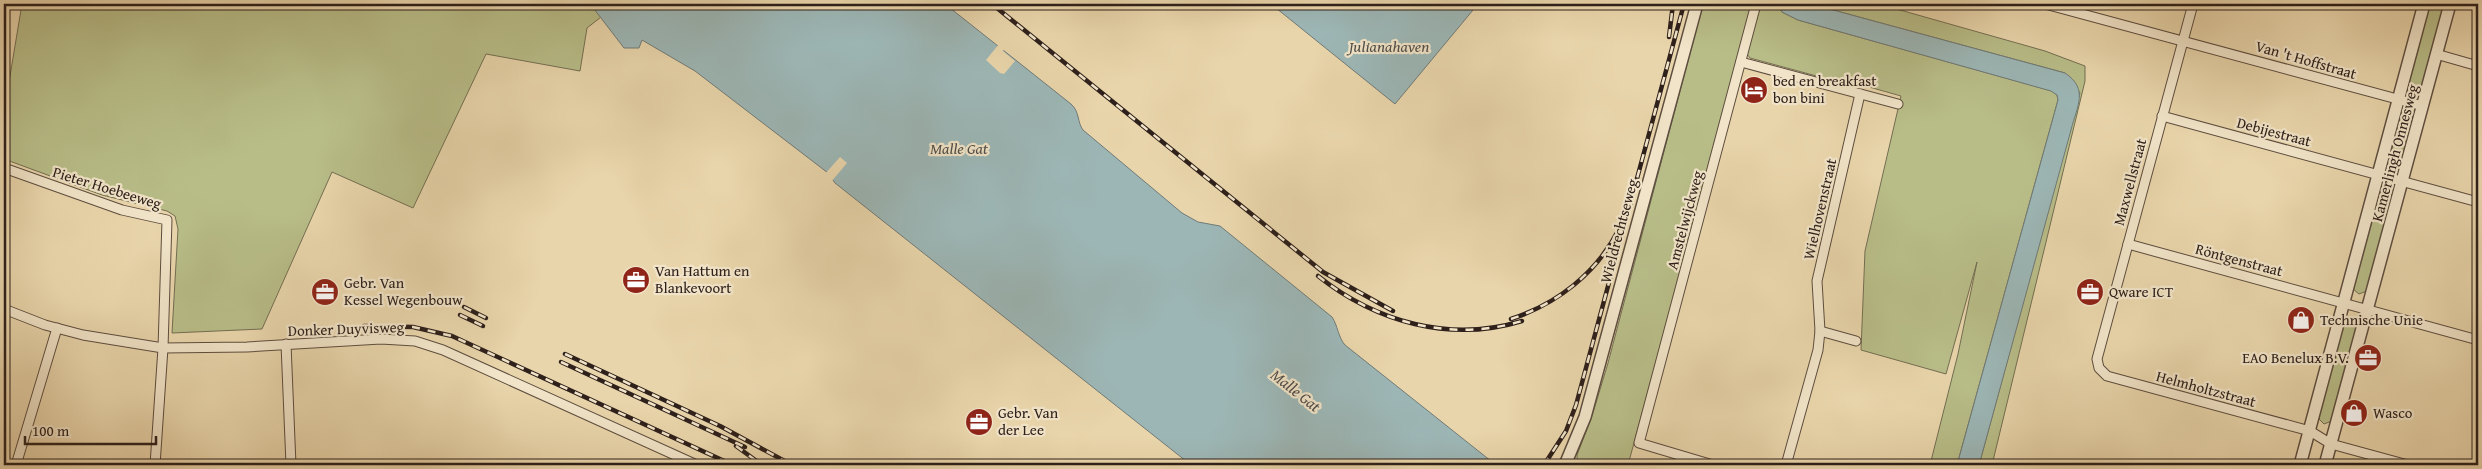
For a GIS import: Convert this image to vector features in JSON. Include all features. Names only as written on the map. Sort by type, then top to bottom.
[{"type":"street","name":"Wieldrechtseweg","points":[[1566,465],[1585,417],[1698,4]]},
{"type":"street","name":"Amstelwijckweg","points":[[1713,465],[1639,443],[1756,4]]},
{"type":"street","name":"Van 't Hoffstraat","points":[[2045,4],[2422,106]]},
{"type":"street","name":"Maxwellstraat","points":[[2099,368],[2097,359],[2193,4]]},
{"type":"street","name":"Kamerlingh Onnesweg","points":[[2300,465],[2424,4]]},
{"type":"street","name":"Kamerlingh Onnesweg","points":[[2325,465],[2404,182],[2422,106],[2450,4]]},
{"type":"street","points":[[2436,54],[2478,66]]},
{"type":"street","points":[[1741,62],[1898,104]]},
{"type":"street","name":"Wielhovenstraat","points":[[1786,465],[1818,350],[1820,331],[1817,281],[1860,94]]},
{"type":"street","name":"Debijestraat","points":[[2162,116],[2478,202]]},
{"type":"street","name":"Pieter Hoebeeweg","points":[[4,168],[122,210],[167,220],[163,348]]},
{"type":"street","name":"Röntgenstraat","points":[[2128,244],[2344,302]]},
{"type":"street","points":[[2344,302],[2478,340]]},
{"type":"street","name":"Donker Duyvisweg","points":[[4,309],[57,328],[110,341],[163,348],[246,347],[381,339],[415,341],[443,350],[697,465]]},
{"type":"street","points":[[16,465],[57,328]]},
{"type":"street","points":[[1820,331],[1856,340]]},
{"type":"street","points":[[286,344],[290,465]]},
{"type":"street","points":[[155,465],[163,348]]},
{"type":"street","name":"Helmholtzstraat","points":[[2099,368],[2107,376],[2310,431]]},
{"type":"street","points":[[2310,431],[2331,444],[2408,465]]},
{"type":"green space","points":[[22,4],[584,4],[591,5],[601,17],[587,28],[580,71],[486,54],[413,208],[332,172],[262,329],[172,333],[178,229],[175,216],[167,211],[102,195],[4,159],[4,112]]},
{"type":"green space","points":[[1703,4],[1753,4],[1628,465],[1577,465],[1577,455],[1592,416],[1608,363]]},
{"type":"green space","points":[[1761,4],[1777,4],[1782,12],[1798,20],[2052,91],[2057,95],[2058,100],[1957,465],[1930,465],[1958,354],[1977,262],[1946,374],[1861,350],[1865,251],[1901,96],[1841,79],[1835,81],[1750,58],[1747,54]]},
{"type":"green space","points":[[1811,4],[1894,4],[1893,8],[2045,51],[2085,66],[2085,81],[1992,465],[1979,465],[2080,93],[2065,73]]},
{"type":"green space","points":[[2428,4],[2445,4],[2422,91],[2413,94],[2406,88]]},
{"type":"green space","points":[[2404,113],[2412,115],[2414,119],[2402,164],[2395,167],[2391,165],[2389,158],[2400,117]]},
{"type":"green space","points":[[2389,184],[2395,190],[2367,291],[2359,294],[2353,289],[2381,188]]},
{"type":"green space","points":[[2349,319],[2355,320],[2357,324],[2332,421],[2324,424],[2319,419],[2319,414],[2344,324]]},
{"type":"water","name":"Malle Gat","points":[[585,4],[945,4],[1071,104],[1076,110],[1083,130],[1182,213],[1198,222],[1220,226],[1332,317],[1345,345],[1496,465],[1191,465],[835,183],[828,173],[695,71],[642,40],[639,48],[624,48],[591,5]]},
{"type":"water","name":"Julianahaven","points":[[1271,4],[1478,4],[1395,104]]},
{"type":"water","points":[[1777,4],[1811,4],[2065,73],[2077,85],[2079,92],[2078,106],[1979,465],[1957,465],[2058,100],[2057,95],[2051,91],[1798,20],[1782,12]]},
{"type":"pier","points":[[999,44],[1005,48],[1003,51],[1015,61],[1004,74],[1000,73],[986,60]]},
{"type":"pier","points":[[840,157],[847,163],[831,182],[825,174]]},
{"type":"railway","points":[[992,4],[1323,272],[1393,311]]},
{"type":"railway","points":[[1669,37],[1673,4]]},
{"type":"railway","points":[[1544,465],[1566,431],[1576,405],[1684,4]]},
{"type":"railway","points":[[1511,319],[1544,305],[1574,285],[1599,260],[1619,229]]},
{"type":"railway","points":[[1318,276],[1364,306],[1415,324],[1441,329],[1468,330],[1522,321]]},
{"type":"railway","points":[[464,307],[486,318]]},
{"type":"railway","points":[[460,315],[483,326]]},
{"type":"railway","points":[[364,326],[413,327],[452,336],[733,465]]},
{"type":"railway","points":[[565,354],[720,426],[792,465]]},
{"type":"railway","points":[[561,362],[745,447]]},
{"type":"railway","points":[[736,446],[762,465]]},
{"type":"place","name":"bed en breakfast bon bini","points":[[1754,90]]},
{"type":"place","name":"Van Hattum en Blankevoort","points":[[636,280]]},
{"type":"place","name":"Gebr. Van Kessel Wegenbouw","points":[[325,292]]},
{"type":"place","name":"Qware ICT","points":[[2090,292]]},
{"type":"place","name":"Technische Unie","points":[[2301,320]]},
{"type":"place","name":"EAO Benelux B.V.","points":[[2368,358]]},
{"type":"place","name":"Wasco","points":[[2354,413]]},
{"type":"place","name":"Gebr. Van der Lee","points":[[979,422]]}]
